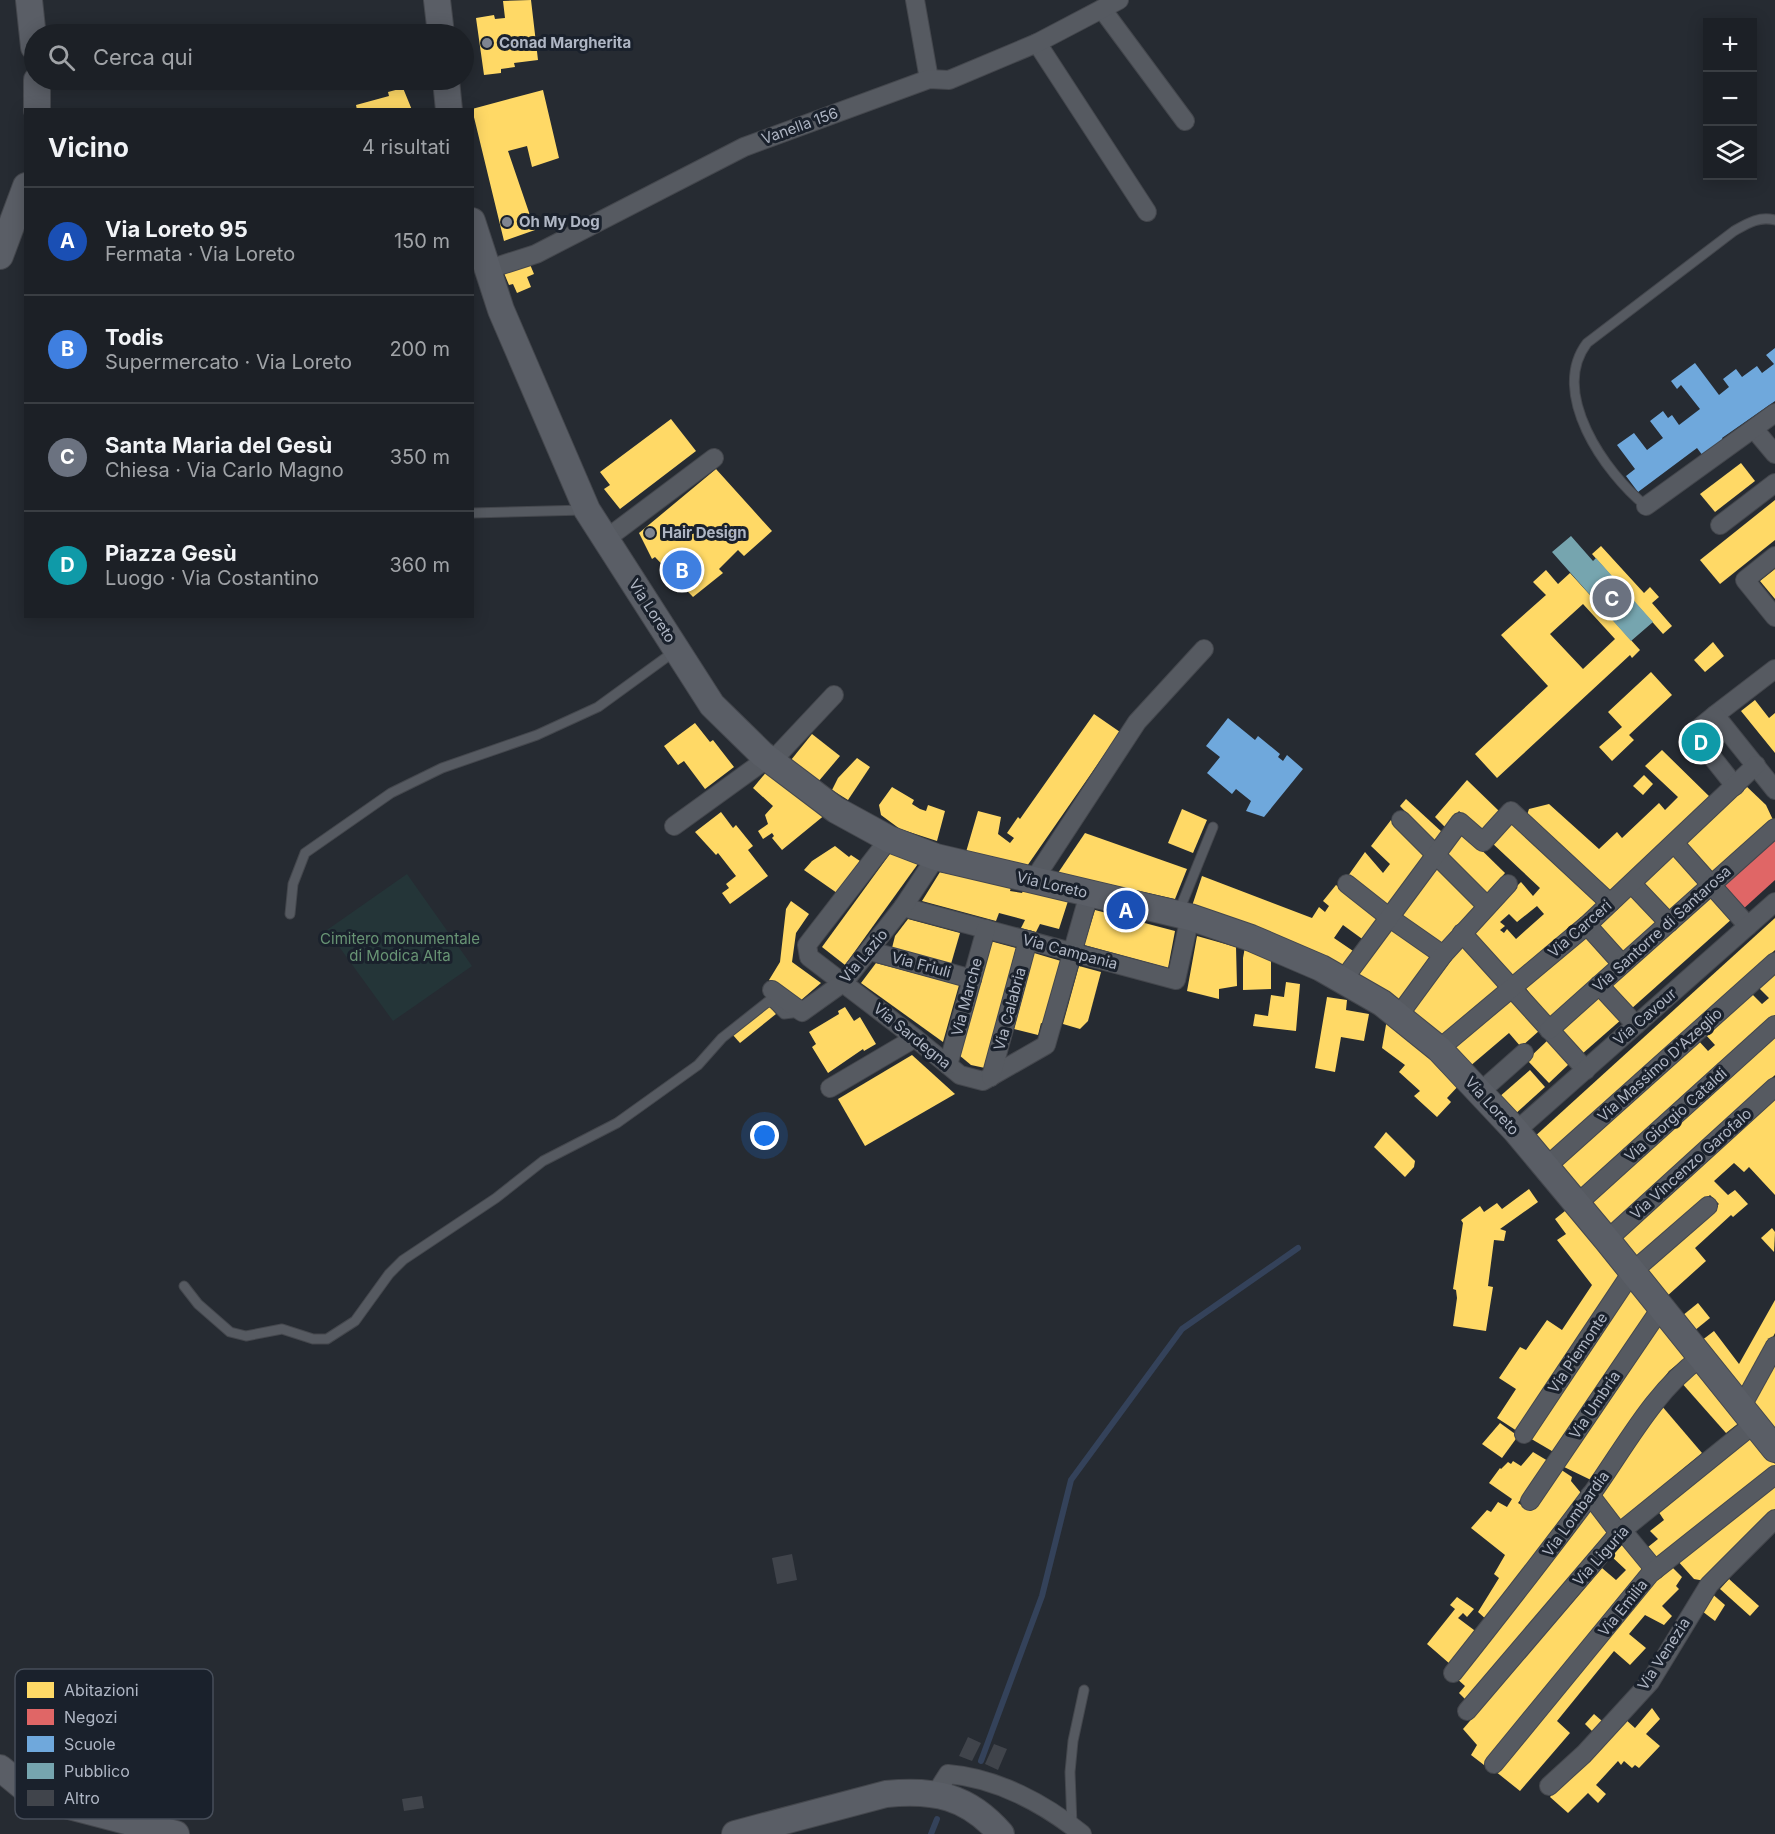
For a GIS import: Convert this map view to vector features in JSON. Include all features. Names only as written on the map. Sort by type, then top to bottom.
[{"type":"street","points":[[29,0],[32,24]]},
{"type":"street","points":[[437,0],[440,24]]},
{"type":"street","points":[[915,0],[929,79]]},
{"type":"street","name":"Vanella 156","points":[[486,270],[536,254],[744,147],[929,79],[948,80],[1037,43],[1119,0]]},
{"type":"street","points":[[1102,9],[1185,121]]},
{"type":"street","points":[[1037,43],[1147,212]]},
{"type":"street","points":[[37,90],[37,108]]},
{"type":"street","points":[[447,90],[449,108]]},
{"type":"street","points":[[0,255],[24,191]]},
{"type":"street","name":"Via Loreto","points":[[474,228],[501,310],[587,510],[712,705],[770,760],[836,810],[890,839],[936,857],[1184,915],[1251,938],[1343,980],[1399,1016],[1439,1049],[1516,1131],[1774,1446]]},
{"type":"street","points":[[1646,506],[1775,412]]},
{"type":"street","points":[[1754,429],[1775,454]]},
{"type":"street","points":[[606,539],[714,458]]},
{"type":"street","points":[[1720,525],[1775,483]]},
{"type":"street","points":[[1775,556],[1745,580],[1775,617]]},
{"type":"street","points":[[1033,881],[1137,722],[1204,649]]},
{"type":"street","points":[[1735,786],[1693,733],[1775,669]]},
{"type":"street","points":[[674,826],[770,760],[834,695]]},
{"type":"street","points":[[1715,715],[1775,790]]},
{"type":"street","name":"Via Carceri","points":[[1439,1049],[1587,925],[1735,786],[1760,770]]},
{"type":"street","points":[[1343,980],[1460,822],[1483,842],[1511,811],[1610,903]]},
{"type":"street","points":[[1401,820],[1486,906]]},
{"type":"street","name":"Via Santorre di Santarosa","points":[[1549,1030],[1775,828]]},
{"type":"street","name":"Via Sardegna","points":[[890,839],[807,945],[809,957],[844,982],[960,1075],[983,1081],[991,1077]]},
{"type":"street","points":[[1675,844],[1748,926]]},
{"type":"street","name":"Via Lazio","points":[[802,1012],[844,982],[903,907],[936,857]]},
{"type":"street","points":[[1347,884],[1443,955]]},
{"type":"street","points":[[1399,1016],[1443,955],[1508,884]]},
{"type":"street","points":[[1632,884],[1669,923]]},
{"type":"street","points":[[991,1077],[1046,1045],[1089,894]]},
{"type":"street","name":"Via Cavour","points":[[1516,1131],[1775,902]]},
{"type":"street","name":"Via Campania","points":[[903,907],[1176,980],[1184,915]]},
{"type":"street","points":[[1587,925],[1622,964]]},
{"type":"street","name":"Via Marche","points":[[948,1065],[986,929]]},
{"type":"street","points":[[1462,933],[1586,1070]]},
{"type":"street","name":"Via Calabria","points":[[991,1077],[1028,940]]},
{"type":"street","name":"Via Friuli","points":[[870,951],[972,979]]},
{"type":"street","name":"Via Massimo D'Azeglio","points":[[1546,1167],[1775,962]]},
{"type":"street","points":[[1599,985],[1636,1025]]},
{"type":"street","points":[[772,990],[802,1012]]},
{"type":"street","name":"Via Giorgio Cataldi","points":[[1578,1204],[1775,1025]]},
{"type":"street","points":[[830,1088],[915,1038]]},
{"type":"street","points":[[1480,1092],[1524,1053]]},
{"type":"street","name":"Via Vincenzo Garofalo","points":[[1607,1240],[1775,1087]]},
{"type":"street","name":"Via Piemonte","points":[[1524,1434],[1632,1272],[1708,1206]]},
{"type":"street","name":"Via Umbria","points":[[1530,1501],[1661,1308]]},
{"type":"street","points":[[1748,1414],[1775,1346]]},
{"type":"street","name":"Via Lombardia","points":[[1453,1673],[1590,1495],[1665,1389],[1681,1371],[1700,1358]]},
{"type":"street","name":"Via Liguria","points":[[1467,1711],[1621,1531],[1748,1414]]},
{"type":"street","name":"Via Emilia","points":[[1494,1764],[1655,1570],[1775,1475]]},
{"type":"street","points":[[1590,1495],[1655,1570]]},
{"type":"street","name":"Via Venezia","points":[[1549,1786],[1584,1754],[1650,1682],[1709,1585],[1775,1519]]},
{"type":"street","points":[[0,1768],[15,1780]]},
{"type":"street","points":[[936,1793],[948,1774],[966,1776],[1041,1805],[1077,1830]]},
{"type":"street","points":[[735,1834],[886,1794],[936,1793],[974,1809],[1002,1834]]},
{"type":"street","points":[[106,1819],[141,1830],[176,1834]]},
{"type":"lane","points":[[1646,506],[1636,498],[1597,449],[1581,418],[1572,380],[1578,354],[1587,343],[1734,231],[1752,221],[1766,218],[1775,220]]},
{"type":"lane","points":[[474,513],[587,510]]},
{"type":"lane","points":[[290,914],[293,884],[305,853],[391,793],[442,768],[537,735],[598,707],[677,650]]},
{"type":"lane","points":[[1184,915],[1213,827]]},
{"type":"lane","points":[[184,1286],[198,1304],[230,1332],[246,1336],[282,1329],[313,1339],[327,1339],[355,1321],[389,1274],[403,1260],[496,1198],[543,1161],[617,1123],[698,1065],[722,1038],[770,1000],[784,1014],[802,1012]]},
{"type":"lane","points":[[1077,1830],[1070,1772],[1073,1741],[1084,1690]]},
{"type":"green space","name":"Cimitero monumentale di Modica Alta","points":[[407,874],[472,966],[393,1021],[327,930]]},
{"type":"building: Abitazioni","points":[[531,0],[538,60],[514,63],[515,67],[501,69],[501,73],[484,75],[476,18],[494,15],[495,19],[505,18],[503,1]]},
{"type":"building: Abitazioni","points":[[404,90],[411,108],[357,108],[356,105],[389,96],[388,92]]},
{"type":"building: Abitazioni","points":[[543,90],[559,158],[532,167],[527,146],[508,151],[535,230],[504,241],[474,117],[474,108]]},
{"type":"building: Abitazioni","points":[[529,262],[534,274],[527,277],[531,287],[517,293],[513,284],[509,285],[504,273]]},
{"type":"building: Abitazioni","points":[[671,419],[696,451],[620,509],[604,489],[610,485],[600,472]]},
{"type":"building: Abitazioni","points":[[1741,463],[1755,481],[1715,512],[1700,494]]},
{"type":"building: Abitazioni","points":[[716,469],[772,531],[744,556],[738,550],[719,569],[723,573],[693,597],[655,557],[652,559],[639,533]]},
{"type":"building: Abitazioni","points":[[1775,500],[1775,540],[1720,584],[1700,560]]},
{"type":"building: Abitazioni","points":[[1601,546],[1644,593],[1650,587],[1659,597],[1652,603],[1672,626],[1663,634],[1592,554]]},
{"type":"building: Abitazioni","points":[[1775,569],[1775,599],[1760,581]]},
{"type":"building: Abitazioni","points":[[1546,570],[1558,584],[1570,573],[1640,650],[1632,658],[1630,655],[1497,778],[1475,754],[1548,686],[1501,635],[1546,595],[1533,582]],"holes":[[[1583,604],[1615,639],[1583,669],[1550,634]]]},
{"type":"building: Abitazioni","points":[[1713,642],[1724,656],[1705,672],[1694,660]]},
{"type":"building: Abitazioni","points":[[1651,672],[1672,695],[1629,735],[1634,740],[1612,761],[1599,747],[1622,727],[1608,712]]},
{"type":"building: Abitazioni","points":[[1755,700],[1769,718],[1775,713],[1775,753],[1741,711]]},
{"type":"building: Abitazioni","points":[[1094,714],[1120,732],[1025,869],[966,852],[978,811],[1001,817],[998,834],[1010,843],[1014,838],[1007,833],[1018,817],[1020,819]]},
{"type":"building: Abitazioni","points":[[695,723],[710,742],[713,740],[734,767],[705,789],[684,761],[678,765],[664,746]]},
{"type":"building: Abitazioni","points":[[812,734],[840,756],[818,782],[791,760]]},
{"type":"building: Abitazioni","points":[[1662,750],[1713,800],[1610,895],[1527,815],[1529,809],[1549,804],[1599,849],[1617,832],[1622,838],[1659,803],[1665,810],[1678,797],[1645,766]]},
{"type":"building: Abitazioni","points":[[857,758],[870,767],[848,800],[832,790],[838,778]]},
{"type":"building: Abitazioni","points":[[768,770],[826,814],[782,850],[772,838],[774,836],[772,833],[763,839],[758,831],[768,824],[765,815],[773,806],[753,788]]},
{"type":"building: Abitazioni","points":[[1644,775],[1653,784],[1643,795],[1633,786]]},
{"type":"building: Abitazioni","points":[[1467,780],[1500,812],[1483,832],[1459,811],[1446,828],[1435,817]]},
{"type":"building: Abitazioni","points":[[1744,784],[1766,805],[1773,820],[1710,876],[1682,846]]},
{"type":"building: Abitazioni","points":[[892,787],[914,800],[912,804],[920,809],[926,811],[928,805],[945,811],[937,841],[900,829],[881,815],[879,805]]},
{"type":"building: Abitazioni","points":[[1406,799],[1443,833],[1435,843],[1400,806]]},
{"type":"building: Abitazioni","points":[[1182,809],[1207,820],[1193,853],[1168,843]]},
{"type":"building: Abitazioni","points":[[721,812],[733,828],[736,825],[753,846],[748,850],[768,876],[730,904],[722,893],[729,888],[726,884],[736,876],[718,853],[716,855],[695,832]]},
{"type":"building: Abitazioni","points":[[1391,820],[1410,835],[1426,856],[1389,906],[1348,876],[1365,852],[1383,873],[1390,864],[1371,846]]},
{"type":"building: Abitazioni","points":[[1512,822],[1598,905],[1514,980],[1472,931],[1521,882],[1533,896],[1540,888],[1491,842]],"holes":[[[1537,906],[1544,914],[1516,939],[1507,929],[1504,933],[1500,930],[1505,926],[1500,922],[1509,914],[1517,922]]]},
{"type":"building: Abitazioni","points":[[1463,832],[1505,873],[1485,896],[1445,854]]},
{"type":"building: Abitazioni","points":[[1085,833],[1187,869],[1175,899],[1058,873]]},
{"type":"building: Abitazioni","points":[[835,846],[849,857],[851,855],[860,861],[837,893],[804,870],[812,861]]},
{"type":"building: Abitazioni","points":[[892,851],[920,861],[845,965],[822,947]]},
{"type":"building: Abitazioni","points":[[1675,852],[1702,882],[1667,913],[1641,883]]},
{"type":"building: Abitazioni","points":[[1437,866],[1476,906],[1442,944],[1400,916]]},
{"type":"building: Abitazioni","points":[[940,872],[1011,887],[1010,891],[1022,893],[1024,889],[1068,901],[1059,929],[1040,924],[1036,932],[1021,928],[1025,920],[999,913],[996,921],[922,901]]},
{"type":"building: Abitazioni","points":[[1202,876],[1312,918],[1319,907],[1325,912],[1329,906],[1323,901],[1336,885],[1381,919],[1365,941],[1343,925],[1334,938],[1356,953],[1345,967],[1192,906]]},
{"type":"building: Abitazioni","points":[[1633,893],[1659,921],[1622,954],[1596,925]]},
{"type":"building: Abitazioni","points":[[1712,894],[1733,918],[1631,1009],[1609,987]]},
{"type":"building: Abitazioni","points":[[791,901],[809,914],[796,933],[792,962],[821,983],[800,1001],[769,980],[780,962],[786,909]]},
{"type":"building: Abitazioni","points":[[1095,910],[1175,931],[1168,968],[1084,945]]},
{"type":"building: Abitazioni","points":[[1775,918],[1775,950],[1548,1156],[1532,1139]]},
{"type":"building: Abitazioni","points":[[908,919],[960,933],[951,964],[892,948],[895,936]]},
{"type":"building: Abitazioni","points":[[1392,925],[1430,956],[1398,1004],[1358,976]]},
{"type":"building: Abitazioni","points":[[1587,933],[1613,963],[1550,1019],[1524,986]]},
{"type":"building: Abitazioni","points":[[1197,936],[1236,947],[1237,986],[1219,989],[1219,999],[1187,991]]},
{"type":"building: Abitazioni","points":[[990,941],[1016,948],[985,1068],[971,1065],[959,1055]]},
{"type":"building: Abitazioni","points":[[1463,945],[1501,986],[1444,1039],[1410,1014]]},
{"type":"building: Abitazioni","points":[[1245,947],[1271,957],[1271,989],[1243,990]]},
{"type":"building: Abitazioni","points":[[1034,953],[1061,961],[1044,1024],[1041,1023],[1038,1035],[1014,1029]]},
{"type":"building: Abitazioni","points":[[876,963],[959,985],[943,1042],[861,983]]},
{"type":"building: Abitazioni","points":[[1079,966],[1101,972],[1088,1021],[1080,1029],[1063,1024]]},
{"type":"building: Abitazioni","points":[[1775,970],[1775,1015],[1579,1193],[1557,1168],[1697,1039],[1708,1051],[1715,1045],[1705,1034],[1750,992],[1762,1004],[1769,998],[1757,986]]},
{"type":"building: Abitazioni","points":[[1286,982],[1300,984],[1296,1031],[1253,1026],[1255,1014],[1268,1016],[1271,995],[1284,997]]},
{"type":"building: Abitazioni","points":[[1599,995],[1622,1019],[1582,1054],[1561,1030]]},
{"type":"building: Abitazioni","points":[[1509,996],[1540,1030],[1521,1047],[1509,1033],[1469,1067],[1450,1046]]},
{"type":"building: Abitazioni","points":[[1327,997],[1347,1000],[1346,1010],[1369,1014],[1364,1041],[1341,1037],[1335,1072],[1315,1068]]},
{"type":"building: Abitazioni","points":[[769,1005],[776,1014],[740,1043],[732,1034]]},
{"type":"building: Abitazioni","points":[[845,1007],[854,1021],[860,1017],[876,1044],[864,1051],[863,1049],[828,1073],[812,1047],[816,1044],[809,1032],[839,1014],[838,1011]]},
{"type":"building: Abitazioni","points":[[1387,1019],[1462,1082],[1447,1098],[1451,1102],[1437,1117],[1414,1096],[1420,1091],[1399,1072],[1405,1065],[1382,1048]]},
{"type":"building: Abitazioni","points":[[1775,1032],[1775,1075],[1609,1226],[1587,1204]]},
{"type":"building: Abitazioni","points":[[1548,1040],[1570,1063],[1549,1083],[1527,1060]]},
{"type":"building: Abitazioni","points":[[912,1055],[955,1094],[865,1146],[838,1099]]},
{"type":"building: Abitazioni","points":[[1530,1070],[1545,1087],[1514,1115],[1498,1098]]},
{"type":"building: Abitazioni","points":[[1775,1095],[1775,1195],[1749,1167],[1744,1172],[1734,1163],[1714,1181],[1728,1195],[1735,1190],[1748,1204],[1733,1217],[1731,1215],[1695,1248],[1706,1261],[1666,1297],[1645,1271],[1719,1204],[1710,1195],[1636,1262],[1616,1240]]},
{"type":"building: Abitazioni","points":[[1386,1132],[1415,1161],[1414,1167],[1405,1177],[1374,1147]]},
{"type":"building: Abitazioni","points":[[1529,1189],[1538,1202],[1500,1229],[1506,1231],[1504,1241],[1494,1240],[1488,1286],[1493,1287],[1486,1331],[1453,1326],[1457,1298],[1456,1290],[1453,1289],[1463,1223],[1461,1220],[1480,1206],[1484,1212],[1497,1203],[1502,1209]]},
{"type":"building: Abitazioni","points":[[1570,1207],[1621,1273],[1517,1431],[1497,1418],[1516,1389],[1499,1378],[1520,1347],[1526,1350],[1547,1320],[1562,1330],[1592,1285],[1557,1240],[1566,1234],[1555,1219]]},
{"type":"building: Abitazioni","points":[[1772,1228],[1775,1232],[1774,1252],[1761,1238]]},
{"type":"building: Abitazioni","points":[[1629,1283],[1650,1311],[1557,1454],[1528,1437]]},
{"type":"building: Abitazioni","points":[[1775,1300],[1775,1333],[1743,1393],[1701,1341],[1714,1331],[1739,1364]]},
{"type":"building: Abitazioni","points":[[1698,1303],[1710,1318],[1694,1331],[1682,1316]]},
{"type":"building: Abitazioni","points":[[1658,1320],[1688,1356],[1669,1371],[1591,1480],[1562,1466]]},
{"type":"building: Abitazioni","points":[[1775,1360],[1775,1428],[1774,1431],[1752,1404]]},
{"type":"building: Abitazioni","points":[[1697,1368],[1740,1422],[1726,1433],[1680,1381]]},
{"type":"building: Abitazioni","points":[[1661,1405],[1702,1453],[1621,1521],[1600,1495]]},
{"type":"building: Abitazioni","points":[[1500,1423],[1518,1436],[1502,1458],[1482,1444]]},
{"type":"building: Abitazioni","points":[[1751,1435],[1775,1467],[1652,1565],[1643,1551],[1658,1539],[1650,1531],[1664,1520],[1658,1511]]},
{"type":"building: Abitazioni","points":[[1533,1452],[1548,1461],[1518,1503],[1529,1510],[1560,1469],[1572,1477],[1571,1481],[1581,1493],[1488,1621],[1478,1612],[1499,1578],[1494,1574],[1505,1555],[1471,1528],[1487,1510],[1491,1512],[1498,1502],[1507,1507],[1512,1499],[1489,1483],[1500,1468],[1513,1461],[1521,1466]]},
{"type":"building: Abitazioni","points":[[1775,1482],[1775,1514],[1705,1581],[1694,1579],[1676,1559]]},
{"type":"building: Abitazioni","points":[[1591,1506],[1610,1529],[1466,1700],[1459,1693],[1465,1686],[1455,1677]]},
{"type":"building: Abitazioni","points":[[1621,1544],[1649,1567],[1484,1765],[1471,1755],[1477,1745],[1463,1729],[1602,1568],[1616,1580],[1626,1570],[1611,1556]]},
{"type":"building: Abitazioni","points":[[1671,1566],[1682,1577],[1676,1586],[1679,1589],[1662,1606],[1672,1616],[1664,1625],[1645,1615],[1629,1634],[1646,1648],[1630,1665],[1614,1651],[1557,1721],[1570,1733],[1520,1791],[1495,1771],[1638,1598]]},
{"type":"building: Abitazioni","points":[[1729,1579],[1759,1606],[1750,1616],[1720,1589]]},
{"type":"building: Abitazioni","points":[[1710,1592],[1725,1605],[1715,1621],[1698,1608]]},
{"type":"building: Abitazioni","points":[[1457,1597],[1474,1609],[1467,1617],[1463,1613],[1458,1618],[1478,1633],[1450,1664],[1427,1644],[1455,1609],[1450,1605]]},
{"type":"building: Abitazioni","points":[[1652,1708],[1660,1719],[1646,1734],[1660,1746],[1639,1768],[1635,1765],[1632,1768],[1624,1761],[1621,1765],[1618,1761],[1596,1785],[1606,1794],[1598,1803],[1588,1793],[1568,1813],[1550,1797],[1577,1765],[1625,1719],[1635,1728]]},
{"type":"building: Abitazioni","points":[[1594,1714],[1602,1721],[1593,1732],[1585,1724]]},
{"type":"building: Negozi","points":[[1775,837],[1775,880],[1742,910],[1720,886]]},
{"type":"building: Scuole","points":[[1775,348],[1775,401],[1722,438],[1723,440],[1703,456],[1697,448],[1638,492],[1626,476],[1635,469],[1617,445],[1634,433],[1647,450],[1663,438],[1650,421],[1663,411],[1668,418],[1672,415],[1679,425],[1700,409],[1681,385],[1677,389],[1671,381],[1695,363],[1719,395],[1729,387],[1723,379],[1736,369],[1742,377],[1757,366],[1762,373],[1774,364],[1766,355]]},
{"type":"building: Scuole","points":[[1228,718],[1255,740],[1258,736],[1280,754],[1278,757],[1283,761],[1287,755],[1303,769],[1264,817],[1246,811],[1251,801],[1236,789],[1232,794],[1207,773],[1220,757],[1206,746]]},
{"type":"building: Pubblico","points":[[1571,536],[1593,561],[1596,558],[1653,622],[1631,641],[1552,552]]},
{"type":"building: Altro","points":[[792,1554],[797,1580],[777,1584],[772,1558]]},
{"type":"building: Altro","points":[[968,1737],[981,1743],[972,1761],[959,1756]]},
{"type":"building: Altro","points":[[994,1744],[1007,1749],[998,1770],[985,1764]]},
{"type":"building: Altro","points":[[422,1796],[424,1808],[404,1811],[402,1799]]},
{"type":"waterway","points":[[981,1761],[1042,1596],[1071,1480],[1182,1329],[1298,1248]]},
{"type":"waterway","points":[[931,1834],[937,1819]]},
{"type":"place","name":"Conad Margherita","points":[[487,43]]},
{"type":"place","name":"Oh My Dog","points":[[507,222]]},
{"type":"place","name":"Hair Design","points":[[650,533]]},
{"type":"place","name":"Todis","points":[[682,570]]},
{"type":"place","name":"Santa Maria del Gesù","points":[[1612,598]]},
{"type":"place","name":"Piazza Gesù","points":[[1701,742]]},
{"type":"place","name":"Via Loreto 95","points":[[1126,910]]}]
